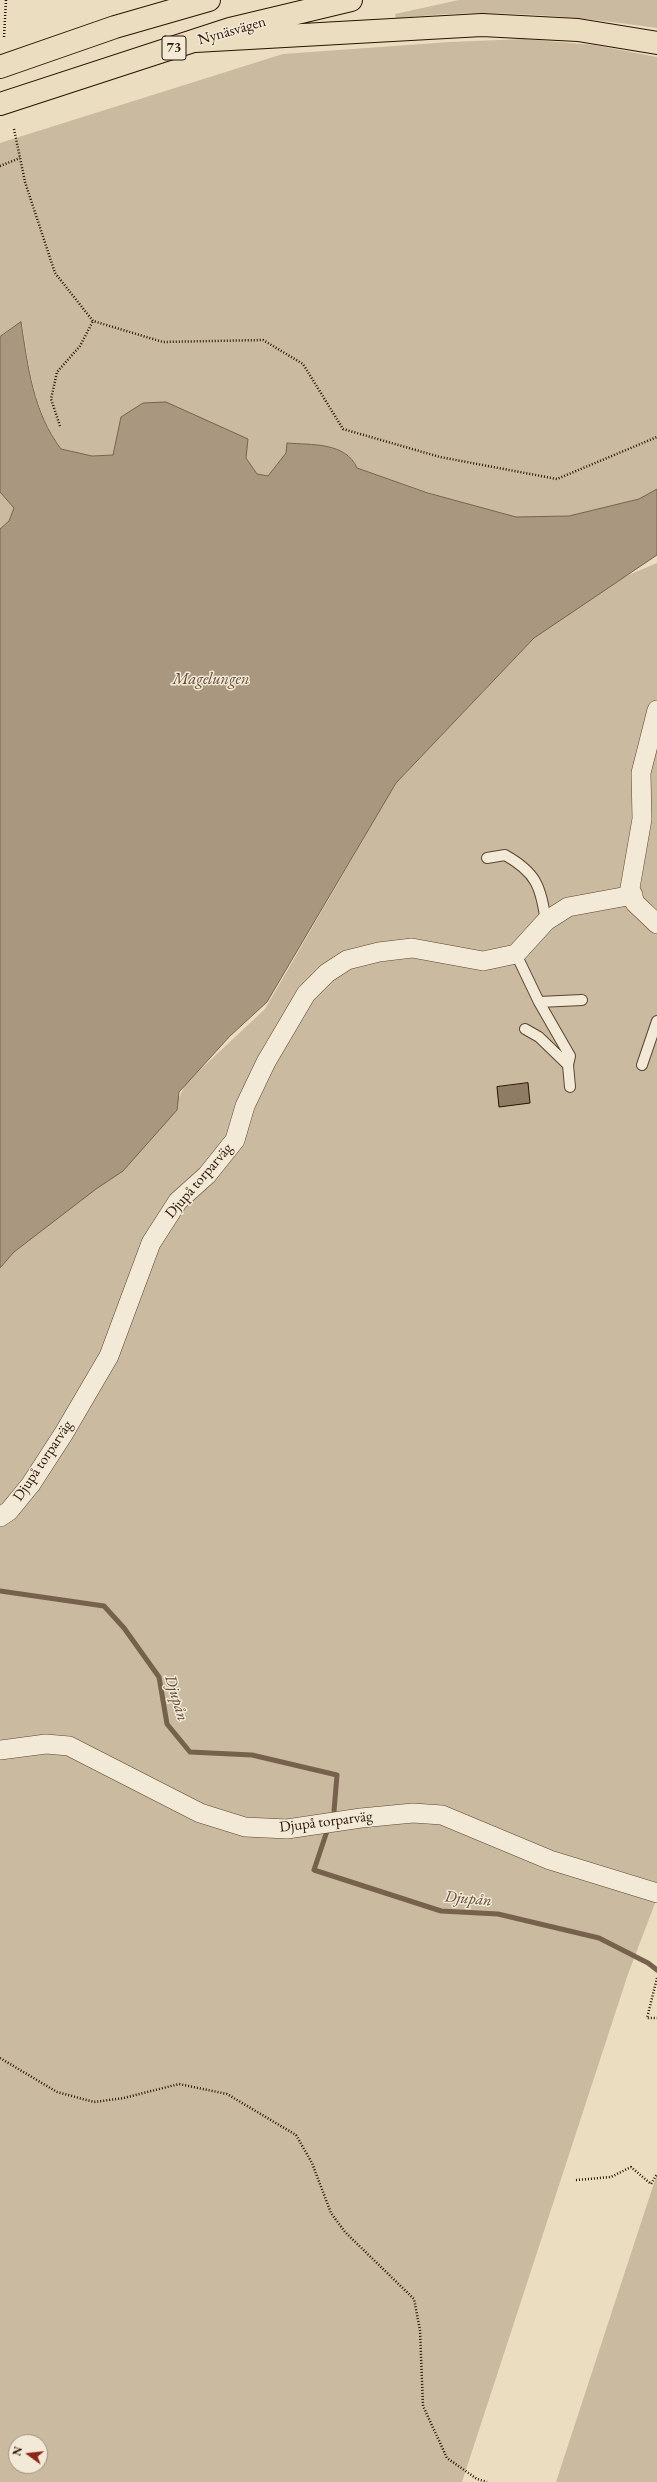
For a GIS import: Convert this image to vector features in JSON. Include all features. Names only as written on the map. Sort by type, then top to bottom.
[{"type":"highway","name":"73","points":[[0,66],[115,28],[209,0]]},
{"type":"highway","name":"Nynäsvägen","points":[[0,104],[230,29],[351,0]]},
{"type":"highway","points":[[195,41],[482,25],[578,30],[657,43]]},
{"type":"street","points":[[657,710],[641,773],[642,819],[630,888],[635,903],[657,924]]},
{"type":"street","points":[[516,954],[546,921],[568,907],[632,895]]},
{"type":"street","name":"Djupå torparväg","points":[[0,1517],[9,1511],[31,1484],[64,1433],[109,1356],[151,1243],[178,1201],[207,1175],[235,1140],[244,1106],[266,1062],[306,994],[327,974],[347,960],[379,952],[412,948],[482,961],[516,954]]},
{"type":"street","name":"Djupå torparväg","points":[[0,1750],[46,1744],[69,1746],[200,1813],[245,1827],[287,1829],[361,1818],[413,1814],[442,1815],[550,1860],[657,1893]]},
{"type":"lane","points":[[487,858],[505,855],[523,865],[540,888],[546,921]]},
{"type":"lane","points":[[516,954],[539,1002],[570,1056],[568,1065],[570,1087]]},
{"type":"lane","points":[[539,1002],[582,1000]]},
{"type":"lane","points":[[642,1065],[657,1021]]},
{"type":"lane","points":[[524,1030],[539,1037],[568,1065]]},
{"type":"path","points":[[4,37],[6,0]]},
{"type":"path","points":[[14,129],[25,182],[55,273],[93,321],[163,342],[264,340],[303,364],[343,429],[440,457],[557,479],[657,437]]},
{"type":"path","points":[[0,166],[20,158]]},
{"type":"path","points":[[60,426],[51,399],[57,372],[80,346],[93,321]]},
{"type":"path","points":[[657,1978],[647,2018],[657,2018]]},
{"type":"path","points":[[0,2058],[57,2092],[94,2102],[124,2098],[179,2084],[227,2094],[296,2135],[312,2163],[331,2213],[345,2232],[414,2299],[420,2330],[423,2406],[447,2458],[477,2479],[487,2482]]},
{"type":"path","points":[[576,2180],[611,2177],[631,2167],[651,2184],[657,2174]]},
{"type":"shaded area","points":[[459,0],[657,0],[657,28],[527,14],[494,13],[429,15],[396,19],[395,14]]},
{"type":"shaded area","points":[[525,39],[594,45],[657,57],[657,489],[639,499],[569,516],[516,517],[436,495],[357,468],[345,453],[327,446],[287,443],[286,453],[268,476],[257,474],[246,458],[121,417],[113,455],[92,456],[61,449],[44,419],[34,388],[22,323],[0,337],[0,143],[283,54],[450,42]]},
{"type":"shaded area","points":[[0,492],[14,508],[9,521],[0,529]]},
{"type":"shaded area","points":[[657,563],[657,1898],[628,1974],[462,2482],[0,2482],[0,1268],[14,1252],[169,1118],[186,1083],[265,1009],[396,783],[534,638],[617,580]]},
{"type":"shaded area","points":[[657,2174],[657,2482],[556,2482]]},
{"type":"water","name":"Magelungen","points":[[21,322],[29,372],[38,404],[44,420],[61,449],[92,456],[113,455],[121,417],[143,403],[166,402],[248,439],[246,458],[257,474],[268,476],[286,453],[287,443],[327,446],[345,453],[357,468],[428,493],[516,517],[569,516],[639,499],[657,489],[657,555],[534,638],[396,783],[267,1002],[230,1036],[179,1092],[177,1110],[123,1171],[96,1189],[14,1252],[0,1268],[0,529],[9,521],[14,508],[0,492],[0,337]]},
{"type":"building","points":[[528,1083],[530,1103],[499,1107],[497,1087]]},
{"type":"waterway","name":"Djupån","points":[[0,1591],[104,1606],[124,1628],[159,1677],[167,1724],[190,1752],[252,1755],[337,1775],[334,1811]]},
{"type":"waterway","name":"Djupån","points":[[327,1831],[314,1870],[441,1911],[498,1914],[599,1938],[648,1963],[657,1970]]}]
